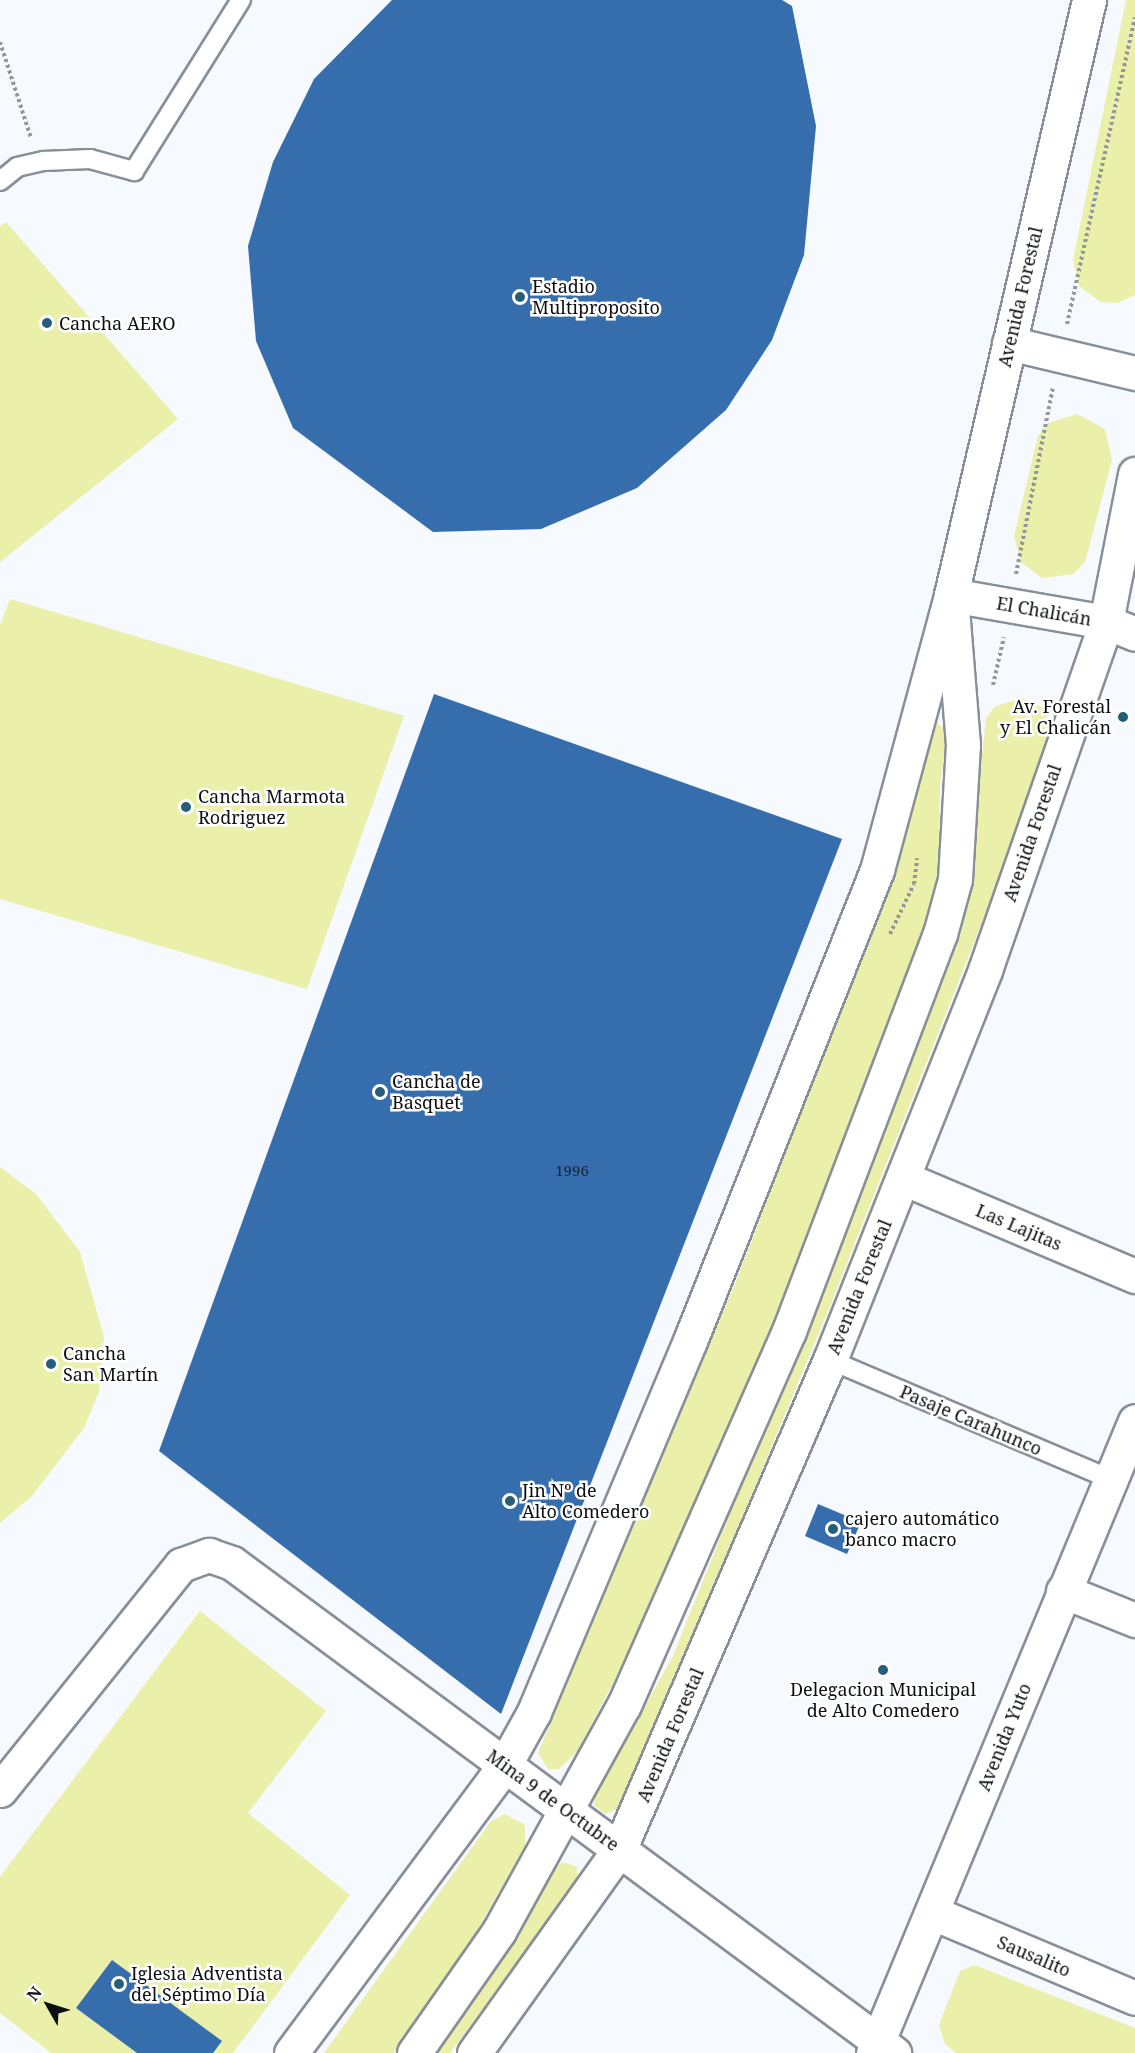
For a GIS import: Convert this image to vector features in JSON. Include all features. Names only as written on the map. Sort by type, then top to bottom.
[{"type":"street","name":"Avenida Forestal","points":[[291,2053],[504,1766],[534,1712],[685,1352],[877,870],[951,595],[1089,0]]},
{"type":"street","points":[[1009,343],[1135,373]]},
{"type":"street","name":"Avenida Forestal","points":[[474,2053],[620,1848],[830,1360],[1120,628],[1135,474]]},
{"type":"street","name":"Avenida Forestal","points":[[414,2053],[499,1931],[624,1706],[789,1331],[940,933],[955,879],[963,745],[951,595]]},
{"type":"street","name":"El Chalicán","points":[[951,595],[1120,628]]},
{"type":"street","name":"Las Lajitas","points":[[903,1178],[1135,1276]]},
{"type":"street","name":"Avenida Yuto","points":[[883,2049],[933,1913],[1063,1591],[1135,1421]]},
{"type":"street","name":"Mina 9 de Octubre","points":[[0,1790],[181,1565],[209,1555],[232,1563],[504,1766],[620,1848],[883,2049]]},
{"type":"street","points":[[1063,1591],[1135,1620]]},
{"type":"street","name":"Sausalito","points":[[933,1913],[1135,1998]]},
{"type":"lane","points":[[0,181],[17,167],[44,161],[90,159],[134,171],[241,0]]},
{"type":"lane","name":"Pasaje Carahunco","points":[[830,1360],[1111,1479]]},
{"type":"path","points":[[0,42],[29,135],[44,161]]},
{"type":"green space","points":[[1126,0],[1135,0],[1135,295],[1117,303],[1101,302],[1079,286],[1073,260]]},
{"type":"green space","name":"Cancha AERO","points":[[6,222],[178,419],[0,562],[0,226]]},
{"type":"green space","points":[[1077,414],[1105,429],[1112,460],[1085,562],[1073,574],[1042,578],[1021,562],[1014,536],[1038,436],[1048,423]]},
{"type":"green space","name":"Cancha Marmota Rodriguez","points":[[10,599],[404,716],[307,989],[0,899],[0,625]]},
{"type":"green space","points":[[1022,698],[1045,709],[1053,734],[1027,809],[828,1311],[654,1729],[619,1808],[605,1814],[594,1805],[595,1795],[673,1656],[962,931],[986,719],[994,707]]},
{"type":"green space","points":[[937,723],[947,731],[940,786],[939,868],[927,921],[786,1292],[644,1623],[577,1752],[559,1769],[548,1769],[538,1753],[737,1279],[890,883]]},
{"type":"green space","name":"Cancha San Martín","points":[[0,1167],[36,1194],[80,1252],[104,1337],[99,1392],[84,1428],[31,1497],[0,1523]]},
{"type":"green space","points":[[200,1611],[326,1711],[248,1813],[350,1895],[233,2053],[51,2053],[0,2013],[0,1877]]},
{"type":"green space","points":[[505,1814],[525,1825],[525,1846],[449,1980],[394,2053],[324,2053],[491,1821]]},
{"type":"green space","points":[[563,1862],[577,1867],[577,1881],[450,2053],[437,2053],[492,1976],[553,1869]]},
{"type":"green space","points":[[975,1965],[1135,2028],[1135,2053],[956,2053],[945,2044],[939,2025],[960,1971]]},
{"type":"building","name":"Estadio Multiproposito","points":[[392,0],[782,0],[792,6],[816,126],[804,255],[772,340],[726,410],[637,488],[541,529],[433,532],[293,428],[256,341],[248,246],[273,162],[314,79]]},
{"type":"building","points":[[434,694],[842,839],[501,1714],[159,1451]]},
{"type":"building","name":"cajero automático banco macro","points":[[818,1504],[861,1522],[847,1554],[805,1536]]},
{"type":"building","name":"Iglesia Adventista del Séptimo Día","points":[[112,1960],[222,2041],[213,2053],[137,2053],[76,2008]]},
{"type":"place","name":"Estadio Multiproposito","points":[[520,297]]},
{"type":"place","name":"Cancha AERO","points":[[47,323]]},
{"type":"place","name":"Av. Forestal y El Chalicán","points":[[1123,717]]},
{"type":"place","name":"Cancha Marmota Rodriguez","points":[[186,807]]},
{"type":"place","name":"Cancha de Basquet","points":[[380,1092]]},
{"type":"place","name":"Cancha San Martín","points":[[51,1364]]},
{"type":"place","name":"Jin Nº de Alto Comedero","points":[[510,1501]]},
{"type":"place","name":"cajero automático banco macro","points":[[833,1529]]},
{"type":"place","name":"Delegacion Municipal de Alto Comedero","points":[[883,1670]]},
{"type":"place","name":"Iglesia Adventista del Séptimo Día","points":[[119,1984]]}]
